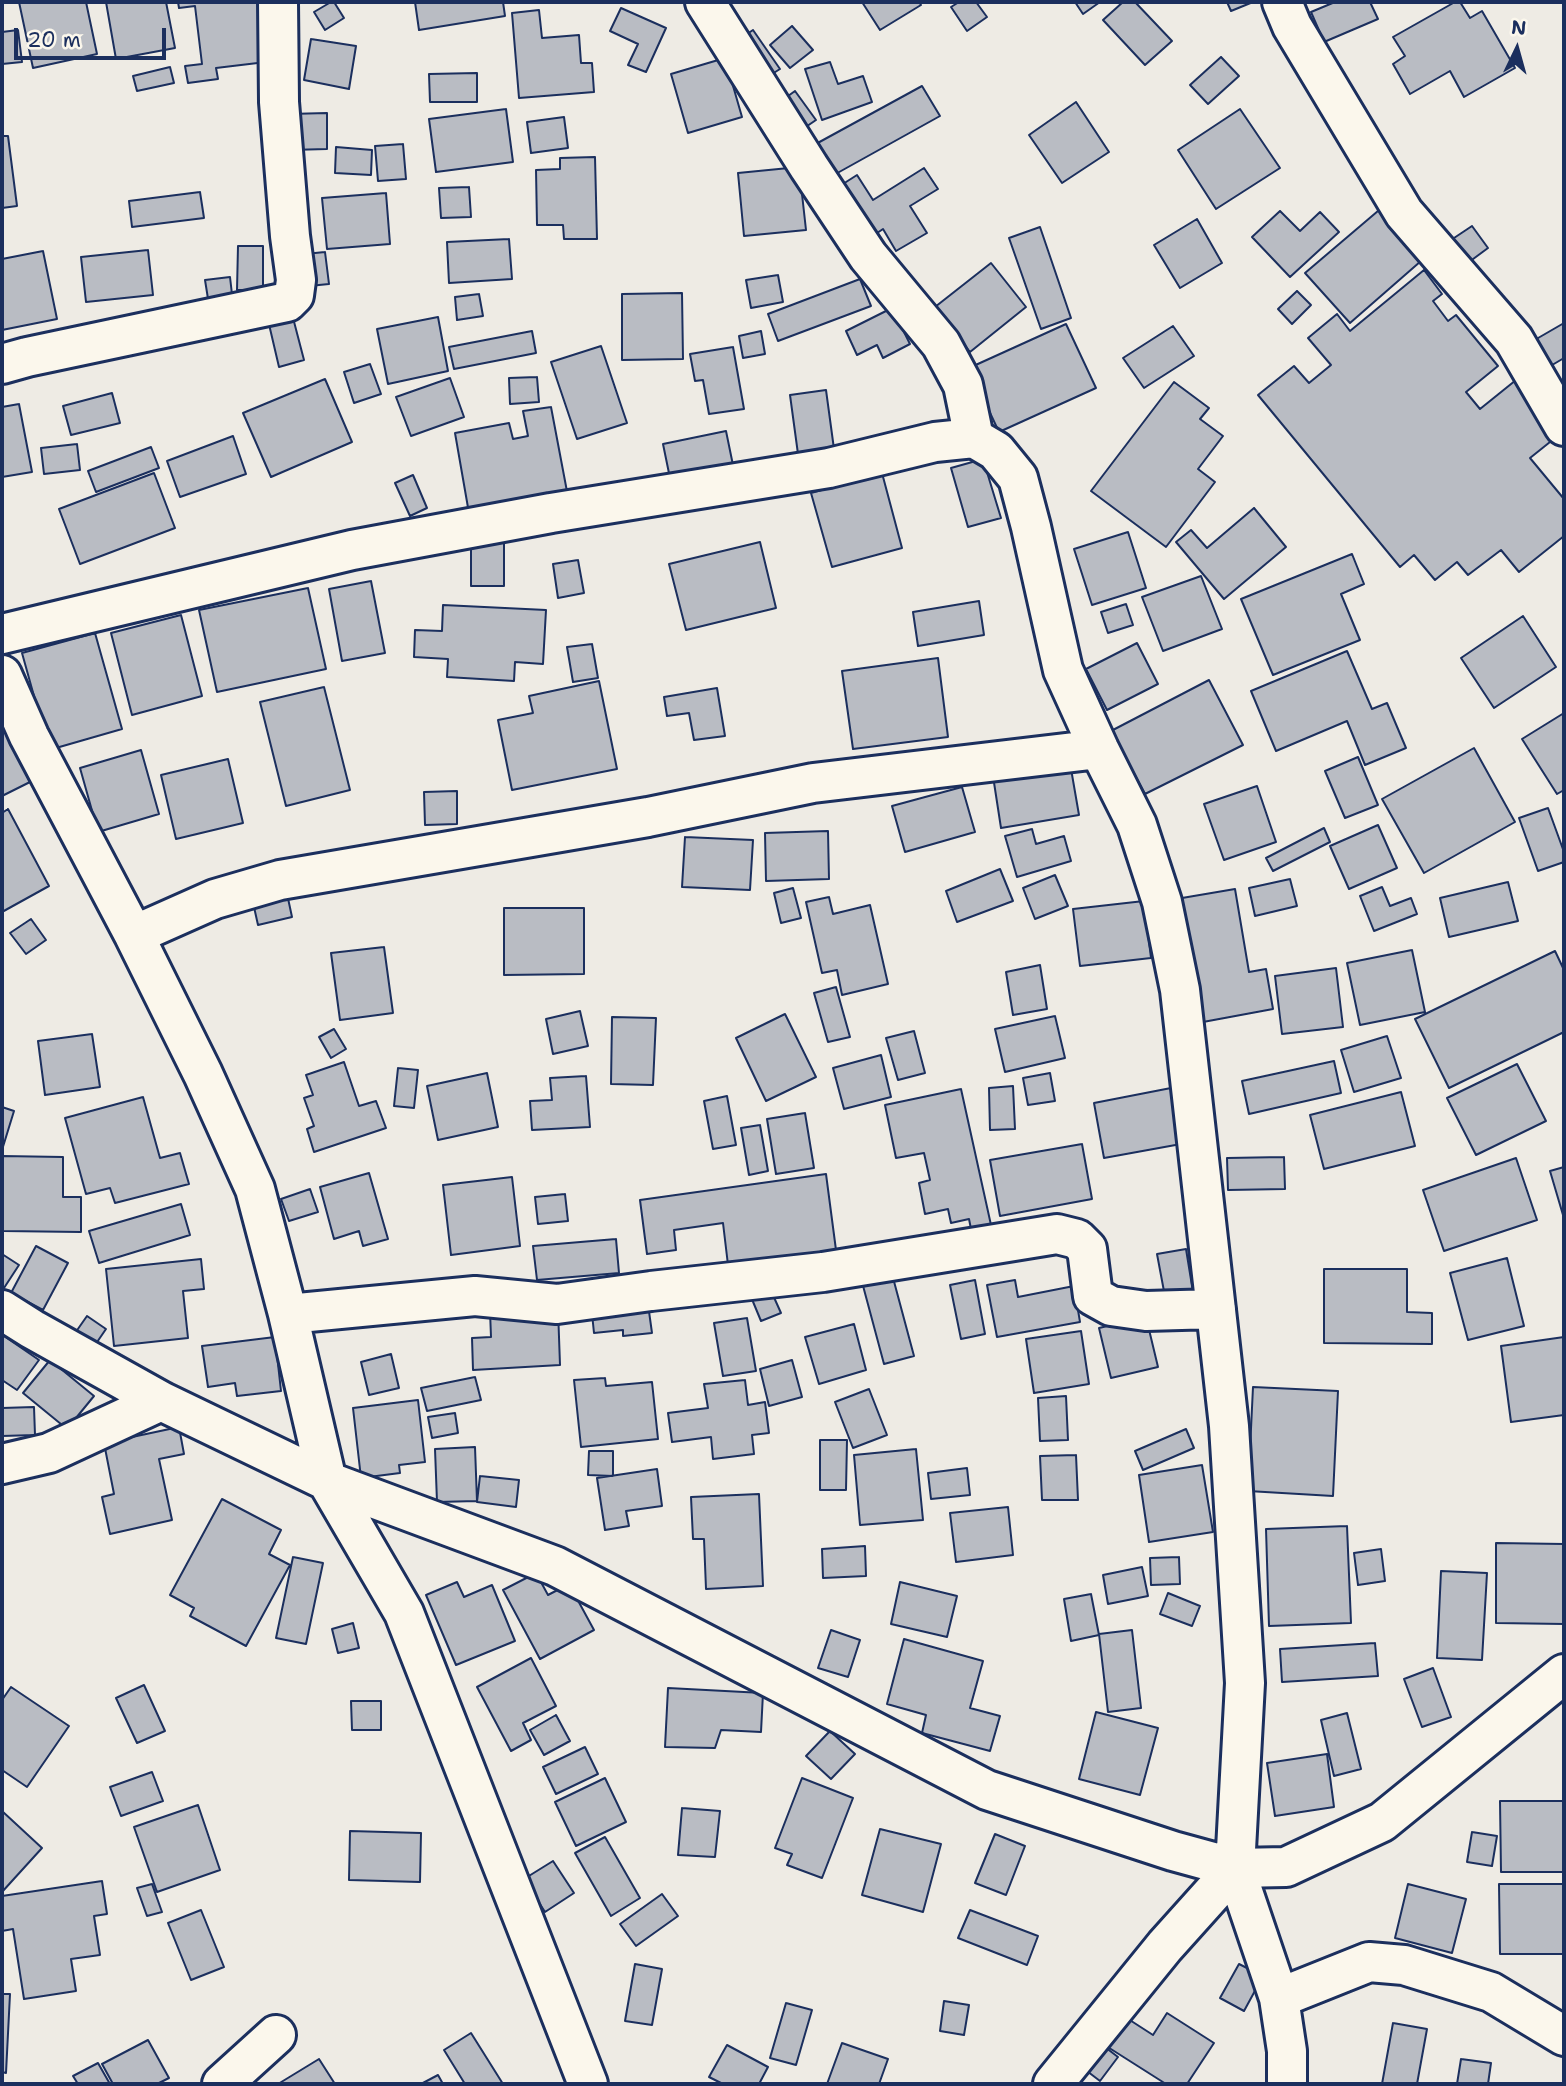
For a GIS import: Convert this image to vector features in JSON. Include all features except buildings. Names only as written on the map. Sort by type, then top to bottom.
[{"type":"street","points":[[2,365],[27,357],[287,302],[294,295],[296,280],[279,102],[278,2]]},
{"type":"street","points":[[705,2],[808,167],[868,256],[941,344],[963,385],[974,438]]},
{"type":"street","points":[[1282,2],[1292,26],[1405,213],[1514,340],[1564,426]]},
{"type":"street","points":[[2,634],[352,550],[551,513],[830,468],[935,442],[974,438],[996,451],[1018,478],[1063,670],[1138,825],[1162,902],[1180,990],[1229,1426],[1245,1684],[1235,1868],[1279,1998],[1287,2051],[1287,2084]]},
{"type":"street","points":[[2,675],[29,736],[134,935],[203,1074],[255,1189],[288,1314],[327,1481],[404,1613],[588,2084]]},
{"type":"street","points":[[134,935],[215,899],[280,880],[648,817],[813,783],[1099,749]]},
{"type":"street","points":[[288,1314],[475,1296],[556,1304],[823,1272],[1058,1234],[1077,1239],[1087,1249],[1093,1296],[1111,1306],[1146,1311],[1216,1309]]},
{"type":"street","points":[[2,1310],[161,1401],[327,1481],[557,1567],[988,1790],[1173,1851],[1235,1868],[1286,1867],[1382,1822],[1564,1674]]},
{"type":"street","points":[[2,1464],[49,1453],[161,1401]]},
{"type":"street","points":[[1053,2084],[1165,1946],[1235,1868]]},
{"type":"street","points":[[1279,1998],[1369,1962],[1404,1965],[1491,1992],[1564,2036]]},
{"type":"street","points":[[222,2084],[276,2035]]}]
